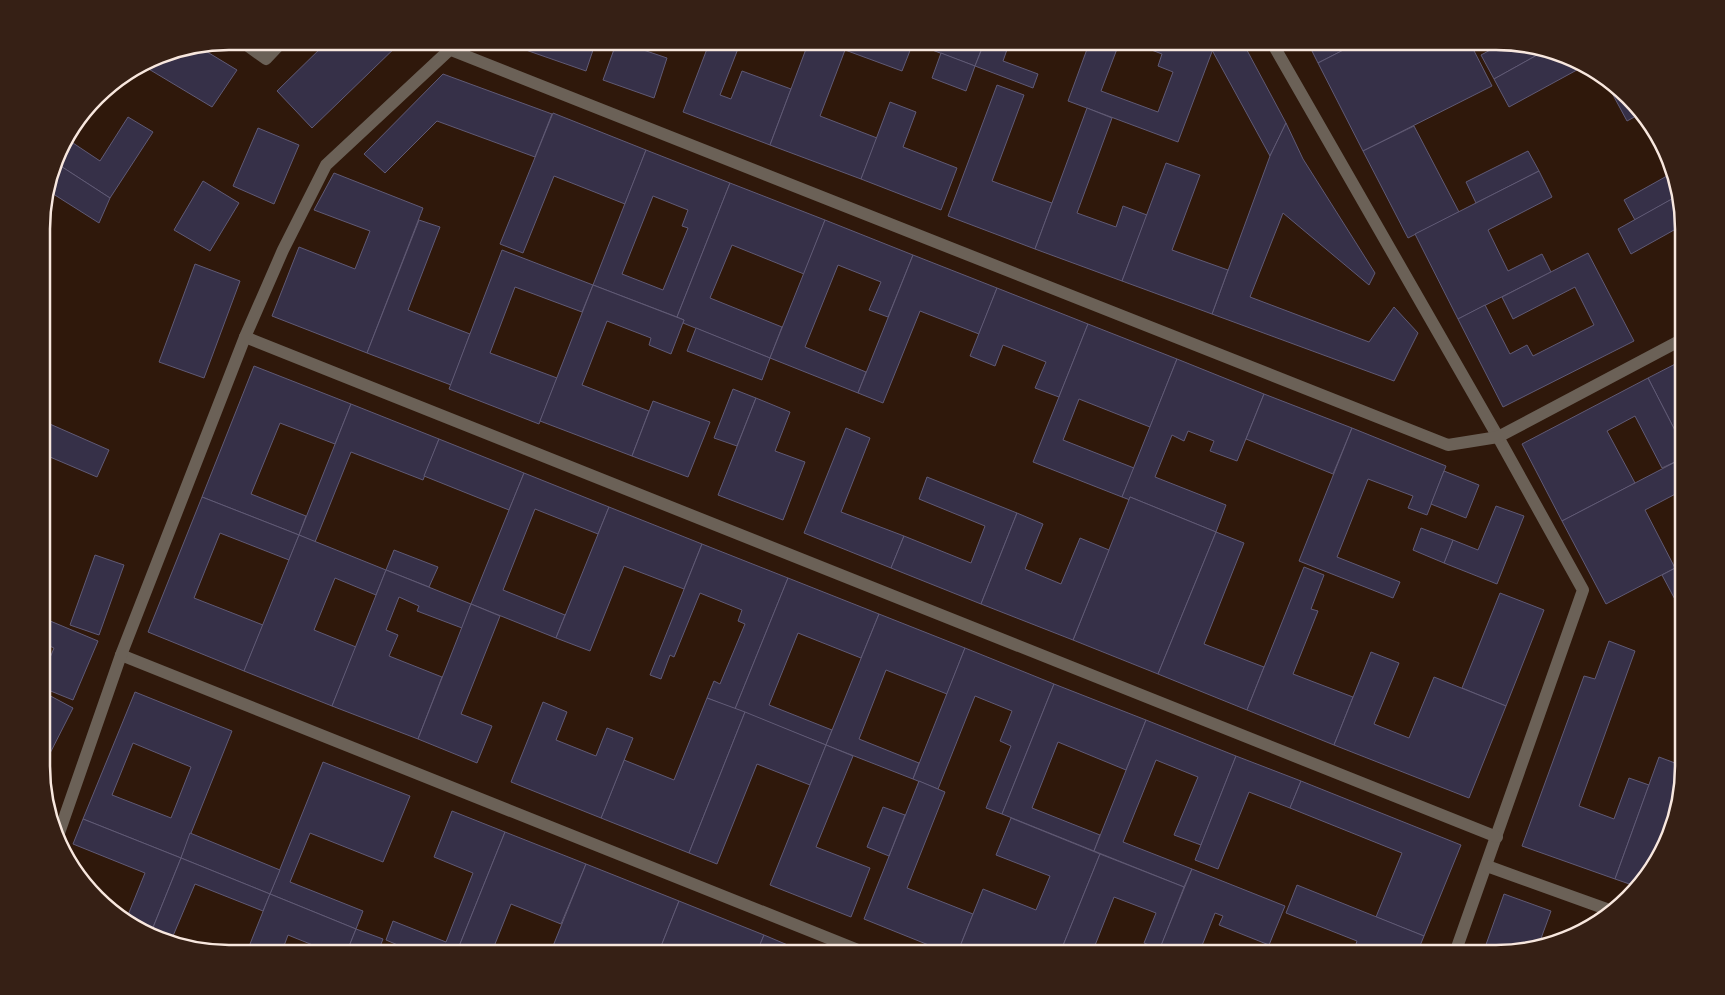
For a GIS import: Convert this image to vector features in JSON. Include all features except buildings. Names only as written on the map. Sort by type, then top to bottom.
[{"type":"street","points":[[254,50],[266,59],[274,50]]},
{"type":"street","points":[[61,828],[121,655],[245,337],[283,250],[326,165],[451,50]]},
{"type":"street","points":[[465,50],[1448,445],[1498,437],[1675,343]]},
{"type":"street","points":[[1276,50],[1498,437],[1583,590],[1458,945]]},
{"type":"street","points":[[245,337],[1497,837]]},
{"type":"street","points":[[121,655],[846,945]]},
{"type":"street","points":[[1487,866],[1605,908]]}]
